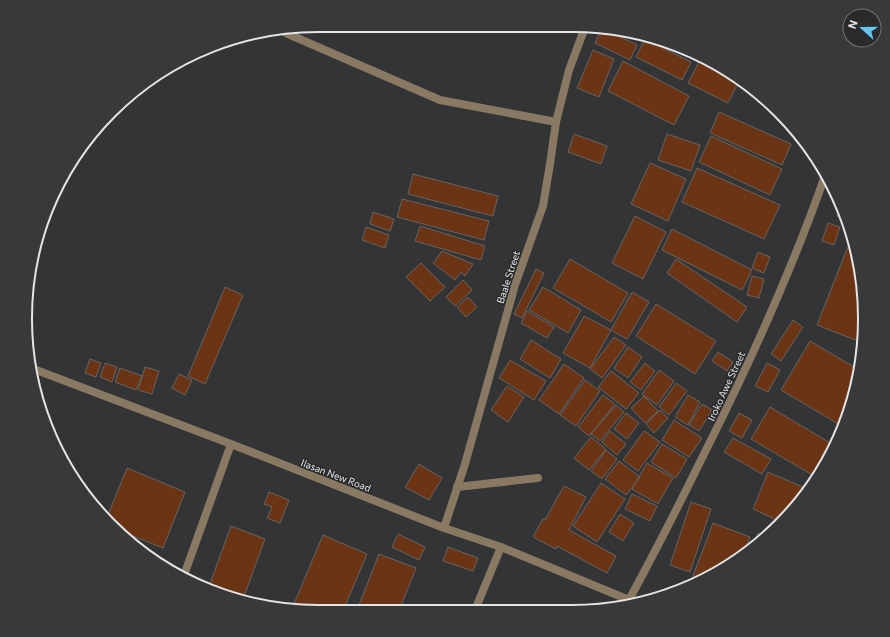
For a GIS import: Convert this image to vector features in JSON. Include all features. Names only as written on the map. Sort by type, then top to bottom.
[{"type":"street","name":"Baale Street","points":[[444,528],[465,464],[515,285],[543,206],[556,122],[569,70],[583,33]]},
{"type":"street","points":[[288,34],[440,100],[556,122]]},
{"type":"street","name":"Iroko Awe Street","points":[[633,598],[722,418],[768,320],[812,214],[823,182]]},
{"type":"street","name":"Ilasan New Road","points":[[37,370],[231,444],[444,528],[501,547],[626,599]]},
{"type":"street","points":[[185,572],[231,444]]},
{"type":"street","points":[[457,487],[538,478]]},
{"type":"street","points":[[477,605],[501,547]]},
{"type":"building","points":[[599,33],[620,36],[637,45],[630,60],[595,43]]},
{"type":"building","points":[[644,42],[657,45],[691,62],[682,80],[636,57]]},
{"type":"building","points":[[593,50],[614,59],[599,97],[577,88]]},
{"type":"building","points":[[623,61],[689,96],[674,125],[608,91]]},
{"type":"building","points":[[699,62],[715,70],[737,85],[728,103],[688,83]]},
{"type":"building","points":[[719,112],[791,144],[782,165],[710,133]]},
{"type":"building","points":[[574,134],[607,146],[601,164],[568,152]]},
{"type":"building","points":[[667,134],[700,145],[691,171],[658,160]]},
{"type":"building","points":[[711,136],[782,169],[770,195],[699,162]]},
{"type":"building","points":[[650,163],[686,179],[668,221],[631,204]]},
{"type":"building","points":[[697,168],[780,205],[764,239],[682,202]]},
{"type":"building","points":[[413,174],[498,196],[493,216],[408,194]]},
{"type":"building","points":[[402,199],[489,221],[484,240],[397,217]]},
{"type":"building","points":[[373,212],[394,219],[390,231],[370,224]]},
{"type":"building","points":[[635,216],[666,232],[643,279],[612,263]]},
{"type":"building","points":[[828,223],[840,227],[834,245],[822,241]]},
{"type":"building","points":[[420,226],[485,246],[481,260],[415,241]]},
{"type":"building","points":[[366,227],[389,235],[385,248],[362,240]]},
{"type":"building","points":[[672,229],[752,270],[742,290],[662,250]]},
{"type":"building","points":[[848,245],[856,281],[858,318],[857,341],[817,325]]},
{"type":"building","points":[[442,251],[473,264],[465,276],[461,272],[455,280],[433,263]]},
{"type":"building","points":[[758,252],[770,257],[764,273],[752,268]]},
{"type":"building","points":[[570,259],[628,293],[611,322],[553,288]]},
{"type":"building","points":[[676,259],[747,307],[737,322],[667,273]]},
{"type":"building","points":[[421,263],[445,287],[430,301],[406,277]]},
{"type":"building","points":[[536,269],[544,273],[522,318],[514,314]]},
{"type":"building","points":[[752,276],[764,279],[759,298],[747,295]]},
{"type":"building","points":[[463,280],[472,290],[455,306],[446,297]]},
{"type":"building","points":[[225,287],[243,295],[205,384],[188,376]]},
{"type":"building","points":[[543,287],[581,310],[568,333],[529,310]]},
{"type":"building","points":[[632,292],[649,302],[627,339],[611,330]]},
{"type":"building","points":[[468,297],[477,307],[466,317],[457,307]]},
{"type":"building","points":[[656,304],[716,341],[695,374],[636,336]]},
{"type":"building","points":[[527,311],[554,327],[547,338],[521,323]]},
{"type":"building","points":[[584,316],[611,330],[590,368],[563,353]]},
{"type":"building","points":[[793,320],[803,327],[781,361],[771,354]]},
{"type":"building","points":[[614,337],[626,345],[602,378],[590,369]]},
{"type":"building","points":[[531,340],[561,359],[550,378],[520,359]]},
{"type":"building","points":[[810,341],[854,367],[843,411],[838,424],[781,390]]},
{"type":"building","points":[[628,347],[642,357],[628,378],[614,368]]},
{"type":"building","points":[[718,352],[733,362],[727,371],[712,361]]},
{"type":"building","points":[[90,359],[101,363],[96,377],[85,373]]},
{"type":"building","points":[[510,360],[546,381],[534,400],[499,378]]},
{"type":"building","points":[[105,363],[117,367],[112,382],[100,377]]},
{"type":"building","points":[[645,363],[655,371],[641,390],[630,382]]},
{"type":"building","points":[[767,363],[780,370],[768,392],[755,386]]},
{"type":"building","points":[[564,364],[584,378],[559,414],[539,400]]},
{"type":"building","points":[[145,367],[159,371],[152,394],[138,390]]},
{"type":"building","points":[[120,368],[142,376],[136,390],[115,382]]},
{"type":"building","points":[[659,370],[674,381],[657,405],[642,394]]},
{"type":"building","points":[[611,371],[639,393],[626,409],[598,387]]},
{"type":"building","points":[[179,374],[192,380],[185,395],[172,388]]},
{"type":"building","points":[[585,380],[600,391],[576,426],[560,415]]},
{"type":"building","points":[[676,383],[687,391],[669,415],[659,407]]},
{"type":"building","points":[[507,386],[524,397],[508,422],[491,410]]},
{"type":"building","points":[[603,395],[615,404],[589,436],[578,427]]},
{"type":"building","points":[[688,395],[700,402],[688,425],[675,417]]},
{"type":"building","points":[[644,396],[658,411],[645,423],[631,408]]},
{"type":"building","points":[[702,404],[712,410],[699,431],[689,425]]},
{"type":"building","points":[[616,405],[624,412],[600,441],[591,434]]},
{"type":"building","points":[[770,407],[829,442],[812,475],[751,439]]},
{"type":"building","points":[[660,410],[668,418],[654,433],[646,424]]},
{"type":"building","points":[[626,413],[639,423],[627,439],[614,429]]},
{"type":"building","points":[[739,413],[752,420],[742,438],[729,431]]},
{"type":"building","points":[[674,420],[702,438],[689,457],[662,440]]},
{"type":"building","points":[[610,431],[626,444],[617,455],[602,442]]},
{"type":"building","points":[[644,431],[660,442],[638,471],[623,460]]},
{"type":"building","points":[[591,437],[606,449],[589,470],[574,458]]},
{"type":"building","points":[[733,438],[771,459],[762,474],[724,452]]},
{"type":"building","points":[[662,444],[687,459],[676,478],[651,462]]},
{"type":"building","points":[[606,450],[617,459],[602,479],[591,471]]},
{"type":"building","points":[[619,461],[640,477],[626,495],[605,479]]},
{"type":"building","points":[[647,463],[673,478],[658,504],[632,489]]},
{"type":"building","points":[[419,464],[442,478],[429,500],[405,487]]},
{"type":"building","points":[[127,468],[185,492],[163,548],[132,536],[109,513]]},
{"type":"building","points":[[768,472],[803,487],[775,519],[753,509]]},
{"type":"building","points":[[601,483],[625,499],[597,542],[573,526]]},
{"type":"building","points":[[564,486],[586,497],[569,530],[616,556],[607,573],[557,546],[556,549],[533,537],[543,519],[545,520]]},
{"type":"building","points":[[269,492],[289,500],[280,523],[267,518],[272,507],[264,504]]},
{"type":"building","points":[[632,494],[657,506],[650,521],[625,509]]},
{"type":"building","points":[[691,502],[711,509],[690,572],[670,565]]},
{"type":"building","points":[[620,514],[634,523],[623,541],[609,532]]},
{"type":"building","points":[[713,523],[750,537],[747,545],[731,557],[715,567],[692,578]]},
{"type":"building","points":[[231,526],[265,539],[245,595],[210,583]]},
{"type":"building","points":[[398,534],[425,547],[419,560],[392,547]]},
{"type":"building","points":[[323,535],[367,554],[346,605],[294,604]]},
{"type":"building","points":[[448,547],[478,558],[473,571],[443,561]]},
{"type":"building","points":[[379,554],[416,568],[401,605],[359,605]]}]
